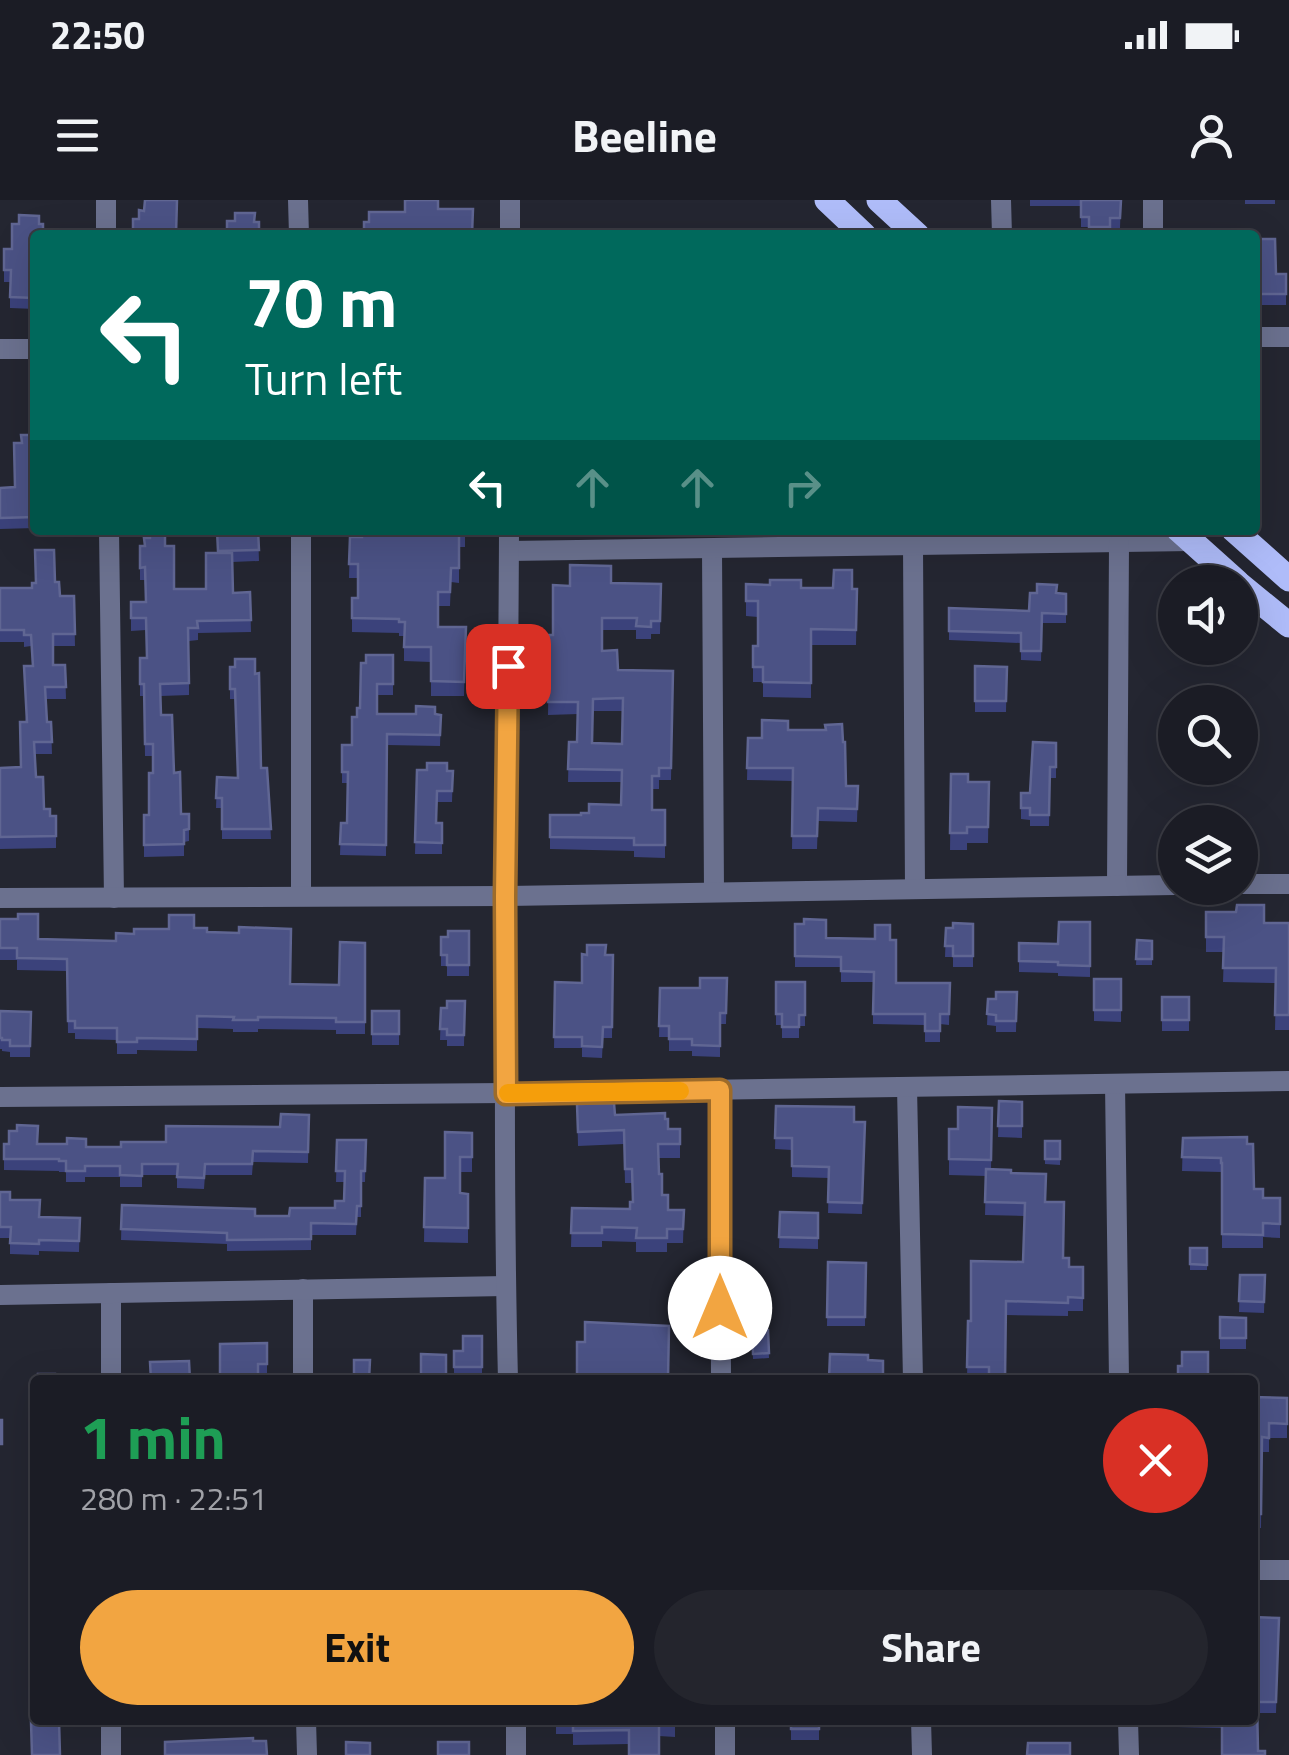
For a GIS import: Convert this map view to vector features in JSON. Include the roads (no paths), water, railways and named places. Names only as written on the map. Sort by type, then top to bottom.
[{"type":"main road","points":[[826,200],[859,230]]},
{"type":"main road","points":[[879,200],[912,230]]},
{"type":"main road","points":[[1185,536],[1217,565]]},
{"type":"main road","points":[[1238,565],[1242,538]]},
{"type":"main road","points":[[1242,538],[1289,579]]},
{"type":"main road","points":[[1258,600],[1289,625]]},
{"type":"street","points":[[106,200],[106,230]]},
{"type":"street","points":[[298,200],[299,230]]},
{"type":"street","points":[[510,200],[510,230]]},
{"type":"street","points":[[1001,200],[1002,230]]},
{"type":"street","points":[[1153,200],[1153,230]]},
{"type":"street","points":[[1260,337],[1289,337]]},
{"type":"street","points":[[0,349],[30,349]]},
{"type":"street","points":[[110,535],[114,898]]},
{"type":"street","points":[[301,535],[301,896]]},
{"type":"street","points":[[508,1375],[505,896],[509,541],[712,548],[1120,544],[1185,536]]},
{"type":"street","points":[[1117,886],[1120,544]]},
{"type":"street","points":[[913,546],[914,890]]},
{"type":"street","points":[[712,548],[714,892]]},
{"type":"street","points":[[1258,884],[1289,884]]},
{"type":"street","points":[[0,898],[505,896],[1158,885]]},
{"type":"street","points":[[0,1097],[506,1094],[1289,1081]]},
{"type":"street","points":[[1114,1084],[1120,1375]]},
{"type":"street","points":[[907,1087],[913,1375]]},
{"type":"street","points":[[720,1090],[721,1375]]},
{"type":"street","points":[[0,1295],[506,1286]]},
{"type":"street","points":[[303,1289],[304,1375]]},
{"type":"street","points":[[111,1293],[111,1375]]},
{"type":"street","points":[[1258,1570],[1289,1570]]},
{"type":"street","points":[[111,1725],[111,1755]]},
{"type":"street","points":[[306,1725],[306,1755]]},
{"type":"street","points":[[516,1725],[516,1755]]},
{"type":"street","points":[[724,1725],[725,1755]]},
{"type":"street","points":[[921,1725],[922,1755]]},
{"type":"street","points":[[1128,1725],[1129,1755]]}]
